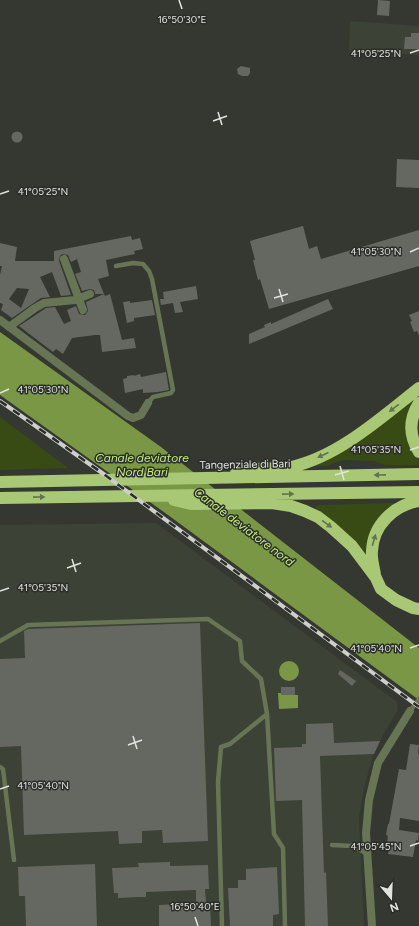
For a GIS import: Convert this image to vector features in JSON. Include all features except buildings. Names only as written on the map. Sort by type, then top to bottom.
[{"type":"highway","points":[[221,478],[252,469],[290,467],[311,460],[345,444],[419,388]]},
{"type":"highway","points":[[419,403],[411,421],[411,433],[414,445],[419,452]]},
{"type":"highway","name":"Tangenziale di Bari","points":[[0,482],[419,474]]},
{"type":"highway","points":[[0,498],[158,496],[191,504],[236,499],[419,492]]},
{"type":"highway","points":[[236,499],[291,506],[318,517],[341,535],[352,546],[376,578],[381,589],[396,600],[413,608],[419,609]]},
{"type":"highway","points":[[376,578],[372,551],[374,539],[379,528],[385,519],[403,505],[419,501]]},
{"type":"street","points":[[64,259],[83,310]]},
{"type":"street","points":[[9,327],[44,303],[75,300],[79,297],[90,294]]},
{"type":"street","points":[[0,320],[128,416],[133,418],[141,415],[148,404]]},
{"type":"street","points":[[372,926],[366,853],[369,800],[378,764],[410,711]]},
{"type":"lane","points":[[116,266],[133,263],[143,264],[149,271],[152,279],[174,390],[171,393],[153,397],[148,404]]},
{"type":"lane","points":[[0,641],[28,625],[208,619],[240,641],[242,661],[261,679],[267,714],[274,834],[283,848],[285,926]]},
{"type":"lane","points":[[410,711],[419,698]]},
{"type":"lane","points":[[222,926],[218,782],[221,747],[230,744],[267,714]]},
{"type":"lane","points":[[0,767],[4,769],[14,860]]},
{"type":"lane","points":[[332,845],[352,846],[366,853]]},
{"type":"shaded area","points":[[350,21],[419,26],[419,55],[349,50]]},
{"type":"shaded area","points":[[419,396],[415,402],[413,452],[419,460],[419,465],[386,465],[374,461],[344,460],[327,466],[309,466]]},
{"type":"shaded area","points":[[0,417],[68,468],[0,470]]},
{"type":"shaded area","points":[[396,503],[367,550],[364,552],[315,509],[320,505]]},
{"type":"shaded area","points":[[156,523],[397,702],[398,710],[385,731],[373,756],[364,788],[359,817],[364,926],[0,926],[0,525]]},
{"type":"water","name":"Canale deviatore Nord Bari","points":[[0,332],[161,447],[419,648],[419,700],[168,515],[0,395]]},
{"type":"water","points":[[289,661],[296,664],[299,671],[296,678],[289,681],[282,678],[279,671],[282,664]]},
{"type":"water","points":[[278,693],[281,693],[281,695],[298,695],[298,708],[279,709]]},
{"type":"railway","points":[[0,401],[105,475],[419,707]]},
{"type":"water label","name":"Canale deviatore nord","points":[[244,527]]}]
